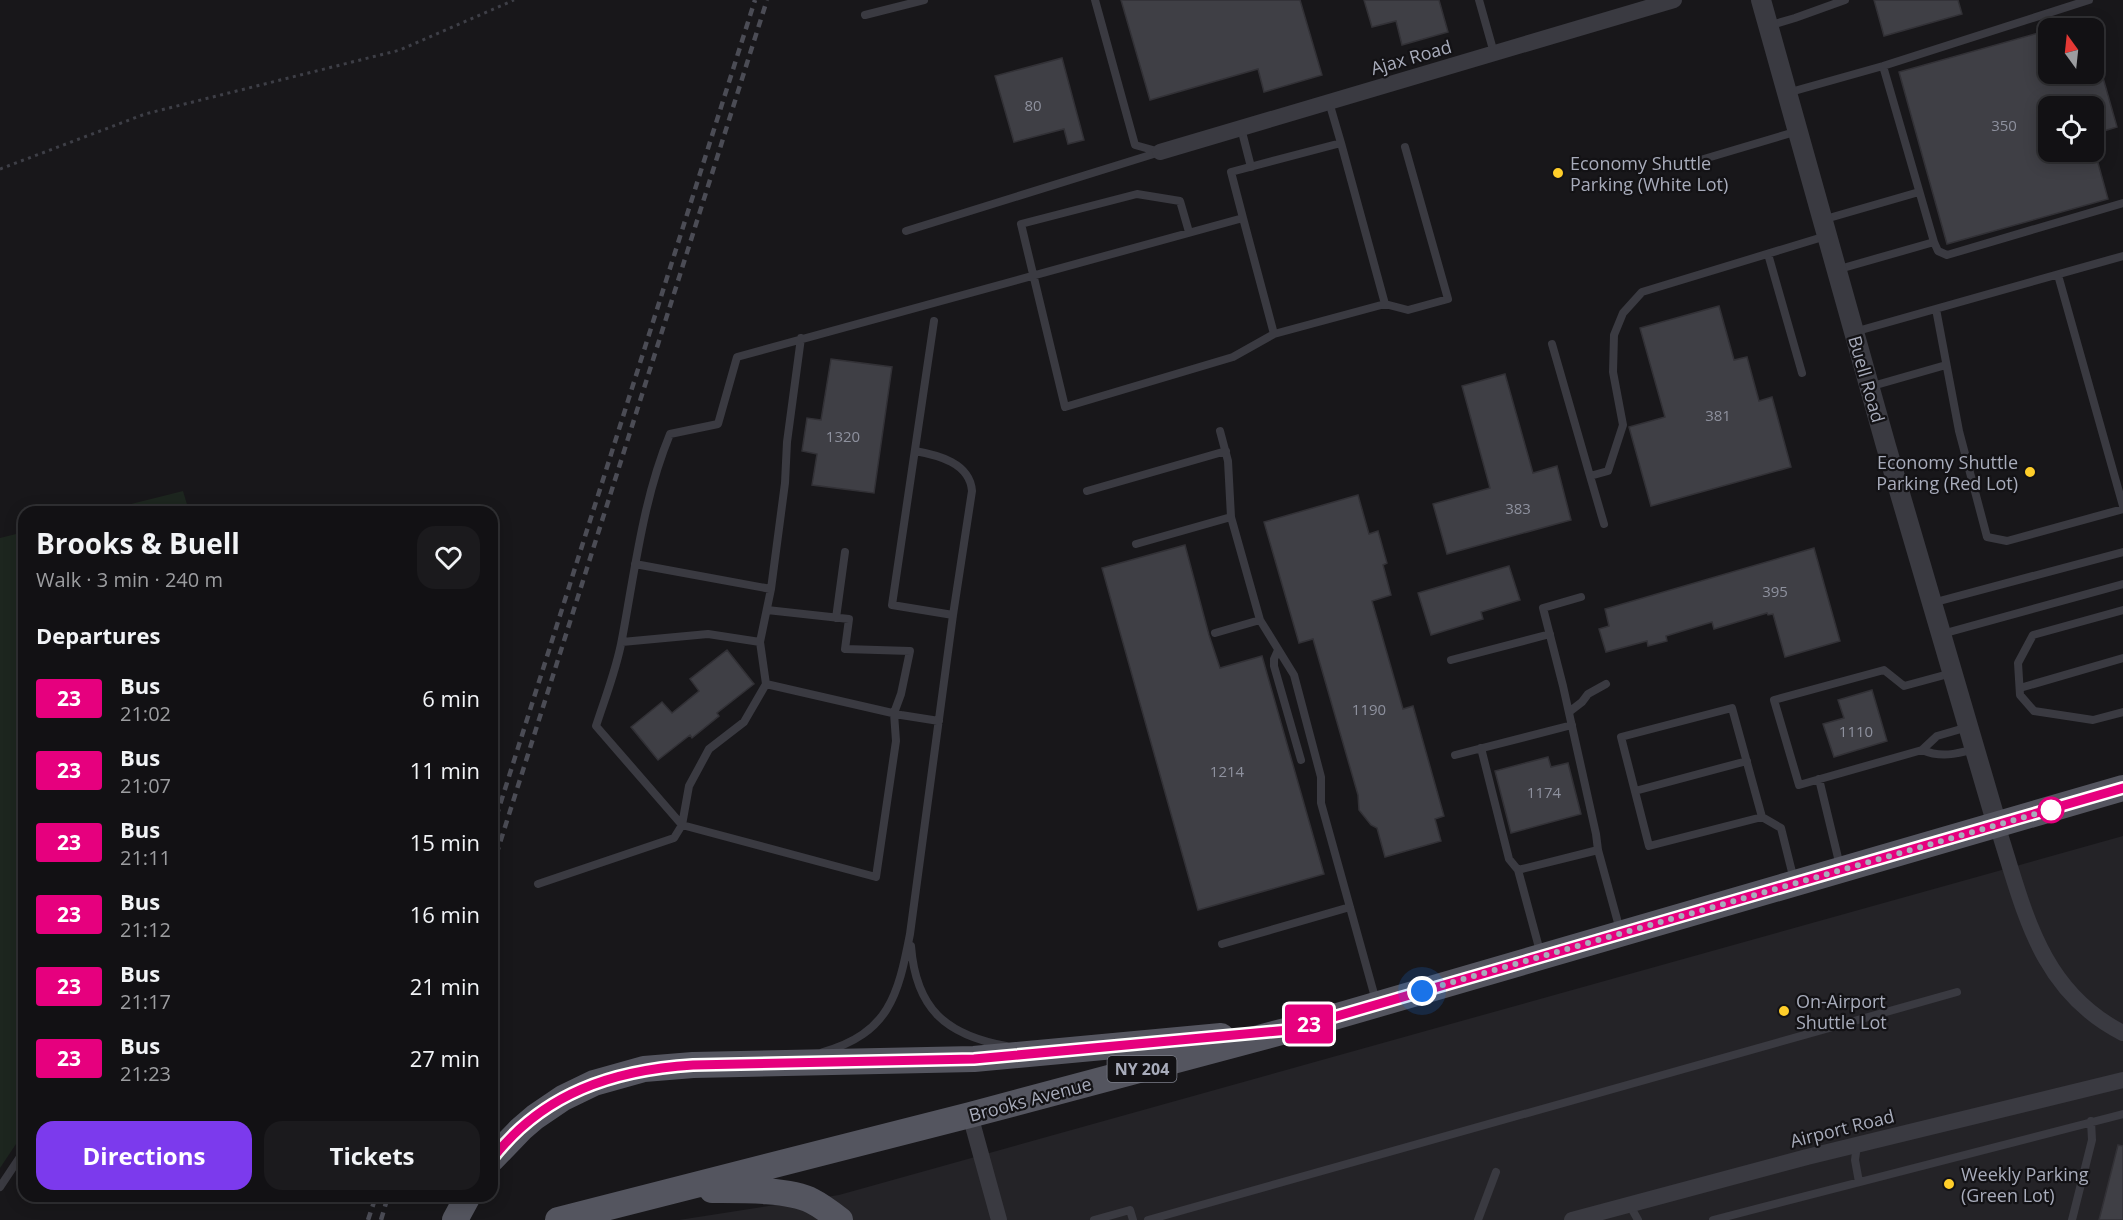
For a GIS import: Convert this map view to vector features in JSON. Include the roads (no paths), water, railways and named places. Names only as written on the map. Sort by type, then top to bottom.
[{"type":"main road","name":"Brooks Avenue","points":[[558,1220],[970,1115],[1289,1030],[2123,788]]},
{"type":"main road","points":[[498,1153],[521,1129],[549,1107],[578,1090],[610,1078],[660,1067],[954,1060],[1289,1030]]},
{"type":"main road","points":[[658,1195],[721,1190],[779,1194],[810,1200],[840,1220]]},
{"type":"main road","points":[[455,1220],[465,1202]]},
{"type":"street","name":"Ajax Road","points":[[1160,152],[1674,0]]},
{"type":"street","name":"Buell Road","points":[[1761,0],[1869,387],[1997,825]]},
{"type":"street","points":[[1997,825],[2029,924],[2043,957],[2076,999],[2123,1033]]},
{"type":"street","name":"Airport Road","points":[[1572,1220],[1857,1145],[2123,1080]]},
{"type":"street","points":[[970,1115],[999,1220]]},
{"type":"lane","points":[[865,15],[924,0]]},
{"type":"lane","points":[[1095,0],[1135,145],[1160,152]]},
{"type":"lane","points":[[1479,0],[1494,53]]},
{"type":"lane","points":[[1768,26],[1845,0]]},
{"type":"lane","points":[[1787,93],[1883,66],[2089,0]]},
{"type":"lane","points":[[1883,66],[1938,252],[1947,255],[2123,203]]},
{"type":"lane","points":[[1329,102],[1385,304]]},
{"type":"lane","points":[[1241,128],[1251,167]]},
{"type":"lane","points":[[1698,160],[1798,131]]},
{"type":"lane","points":[[1274,334],[1231,172],[1341,143]]},
{"type":"lane","points":[[1189,232],[1180,201],[1137,194],[1021,224],[1065,407],[1233,357],[1274,334],[1385,304],[1408,310],[1448,299],[1405,147]]},
{"type":"lane","points":[[906,231],[1160,152]]},
{"type":"lane","points":[[1590,476],[1608,471],[1623,425],[1613,372],[1614,335],[1623,313],[1642,292],[1768,254],[1825,228],[1919,192]]},
{"type":"lane","points":[[767,610],[849,619],[845,649],[910,651],[902,694],[894,713],[896,741],[876,877],[682,825],[596,726],[622,642],[635,564],[660,457],[670,434],[718,424],[737,357],[1243,218]]},
{"type":"lane","points":[[1836,270],[1934,242]]},
{"type":"lane","points":[[1768,254],[1802,374]]},
{"type":"lane","points":[[1854,332],[2123,256]]},
{"type":"lane","points":[[1936,309],[1959,430],[1987,537],[2007,542],[2123,507],[2058,274]]},
{"type":"lane","points":[[934,321],[892,604],[953,615]]},
{"type":"lane","points":[[537,884],[674,838],[682,825],[689,786],[709,749],[744,722],[766,684],[760,642],[771,589],[801,338]]},
{"type":"lane","points":[[1552,344],[1604,524]]},
{"type":"lane","points":[[1869,387],[1946,365]]},
{"type":"lane","points":[[1220,431],[1229,472],[1232,517],[1260,620],[1290,667],[1296,684],[1321,777],[1321,802],[1377,1005]]},
{"type":"lane","points":[[1087,491],[1226,451]]},
{"type":"lane","points":[[769,1064],[832,1050],[853,1041],[870,1030],[888,1008],[897,988],[910,934],[953,615],[972,499],[972,482],[955,464],[915,452]]},
{"type":"lane","points":[[1136,544],[1232,517]]},
{"type":"lane","points":[[836,618],[845,552]]},
{"type":"lane","points":[[1932,603],[2123,552]]},
{"type":"lane","points":[[635,564],[771,589]]},
{"type":"lane","points":[[1941,634],[2123,584]]},
{"type":"lane","points":[[1581,597],[1543,608],[1572,725],[1598,850],[1621,934]]},
{"type":"lane","points":[[2123,610],[2033,635],[2018,663],[2020,694],[2034,711],[2093,720],[2123,712]]},
{"type":"lane","points":[[1215,633],[1260,620]]},
{"type":"lane","points":[[622,642],[708,634],[760,642]]},
{"type":"lane","points":[[1451,660],[1550,634]]},
{"type":"lane","points":[[1278,650],[1274,666],[1301,760]]},
{"type":"lane","points":[[2020,688],[2123,658]]},
{"type":"lane","points":[[1953,673],[1904,686],[1884,670],[1774,700],[1799,785],[1922,750],[1936,736],[1968,727]]},
{"type":"lane","points":[[766,684],[939,721]]},
{"type":"lane","points":[[1569,712],[1575,709],[1588,694],[1606,684]]},
{"type":"lane","points":[[1762,818],[1732,708],[1621,737],[1649,846],[1762,818],[1781,828],[1795,883]]},
{"type":"lane","points":[[1455,756],[1572,725]]},
{"type":"lane","points":[[1481,748],[1509,860],[1518,870],[1541,957]]},
{"type":"lane","points":[[1922,750],[1934,755],[1950,755],[1975,749]]},
{"type":"lane","points":[[1635,791],[1747,761]]},
{"type":"lane","points":[[1819,779],[1841,870]]},
{"type":"lane","points":[[1518,870],[1598,850]]},
{"type":"lane","points":[[1222,944],[1350,907]]},
{"type":"lane","points":[[910,934],[913,965],[921,992],[929,1006],[946,1023],[970,1037],[995,1044],[1024,1049],[1062,1050]]},
{"type":"lane","points":[[1148,1220],[1957,992]]},
{"type":"lane","points":[[1713,1220],[2123,1114]]},
{"type":"lane","points":[[2072,1220],[2092,1140],[2091,1121]]},
{"type":"lane","points":[[1857,1145],[1855,1160],[1859,1182]]},
{"type":"lane","points":[[0,1187],[18,1160]]},
{"type":"lane","points":[[1478,1220],[1496,1172]]},
{"type":"lane","points":[[1629,1204],[1638,1220]]},
{"type":"lane","points":[[1094,1220],[1130,1210],[1133,1220]]},
{"type":"railway","points":[[498,811],[755,0]]},
{"type":"railway","points":[[498,849],[767,0]]},
{"type":"railway","points":[[368,1220],[374,1202]]},
{"type":"railway","points":[[381,1220],[386,1202]]},
{"type":"place","name":"Economy Shuttle Parking (White Lot)","points":[[1558,173]]},
{"type":"place","name":"Economy Shuttle Parking (Red Lot)","points":[[2030,472]]},
{"type":"place","name":"On-Airport Shuttle Lot","points":[[1784,1011]]},
{"type":"place","name":"Weekly Parking (Green Lot)","points":[[1949,1184]]}]
